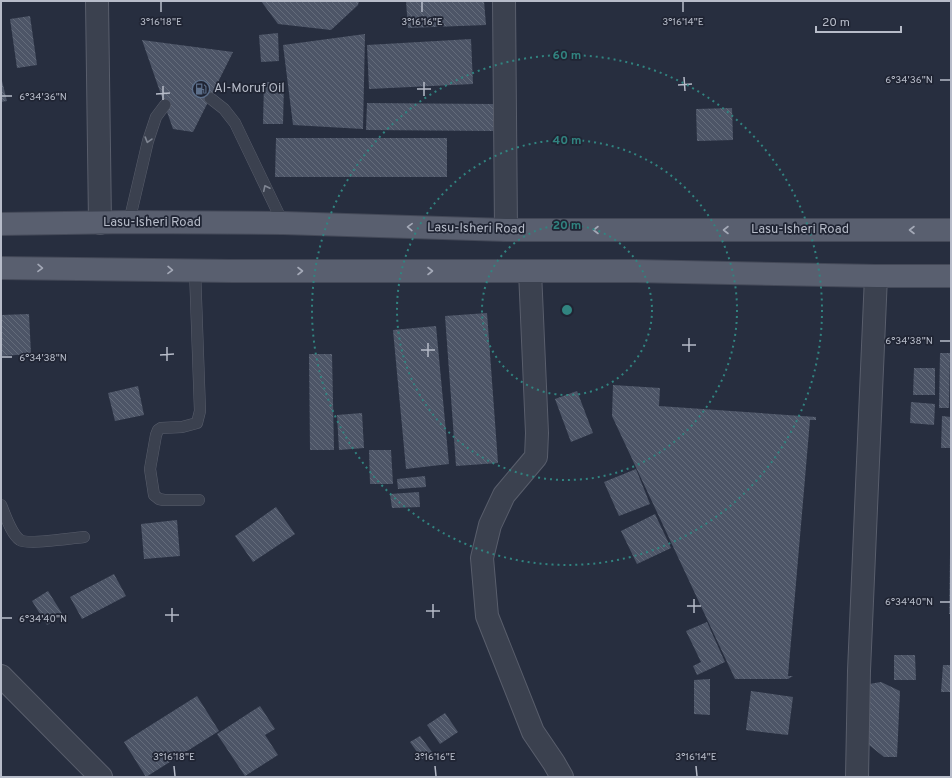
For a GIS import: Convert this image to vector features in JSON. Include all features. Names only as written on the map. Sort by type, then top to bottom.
[{"type":"main road","name":"Lasu-Isheri Road","points":[[1,224],[129,222],[283,223],[506,230],[951,230]]},
{"type":"main road","points":[[1,268],[635,271],[951,276]]},
{"type":"street","points":[[97,1],[100,223]]},
{"type":"street","points":[[504,1],[506,230]]},
{"type":"street","points":[[530,271],[537,433],[536,457],[504,495],[490,525],[482,558],[487,616],[533,732],[562,777]]},
{"type":"street","points":[[857,777],[859,671],[876,276]]},
{"type":"street","points":[[1,676],[101,777]]},
{"type":"lane","points":[[210,98],[224,109],[235,123],[283,223]]},
{"type":"lane","points":[[129,222],[148,141],[156,117],[165,105]]},
{"type":"lane","points":[[195,270],[200,411],[196,423],[182,427],[161,428],[158,430],[150,469],[154,496],[164,500],[199,500]]},
{"type":"lane","points":[[1,505],[14,533],[20,540],[30,542],[84,537]]},
{"type":"building","points":[[261,1],[359,1],[358,5],[331,30],[278,24]]},
{"type":"building","points":[[406,1],[484,1],[486,25],[408,28]]},
{"type":"building","points":[[30,16],[37,65],[17,68],[10,19]]},
{"type":"building","points":[[278,33],[279,61],[261,62],[259,35]]},
{"type":"building","points":[[365,34],[363,129],[293,125],[283,45]]},
{"type":"building","points":[[471,39],[473,84],[369,89],[367,45]]},
{"type":"building","points":[[142,40],[233,52],[193,132],[173,129]]},
{"type":"building","points":[[1,77],[7,101],[1,102]]},
{"type":"building","points":[[264,82],[284,83],[283,124],[263,124]]},
{"type":"building","points":[[367,103],[493,104],[493,131],[366,130]]},
{"type":"building","points":[[732,108],[733,140],[697,141],[696,109]]},
{"type":"building","points":[[276,138],[447,138],[447,177],[275,177]]},
{"type":"building","points":[[487,313],[498,463],[456,466],[445,316]]},
{"type":"building","points":[[29,314],[31,354],[1,356],[1,315]]},
{"type":"building","points":[[436,326],[449,464],[406,469],[393,330]]},
{"type":"building","points":[[940,353],[950,353],[949,408],[939,408]]},
{"type":"building","points":[[309,354],[332,354],[334,450],[310,450]]},
{"type":"building","points":[[914,368],[935,368],[935,395],[913,395]]},
{"type":"building","points":[[613,385],[660,388],[659,406],[816,417],[816,420],[810,420],[788,676],[793,676],[788,679],[735,679],[612,416]]},
{"type":"building","points":[[138,386],[144,415],[115,421],[108,393]]},
{"type":"building","points":[[577,391],[593,433],[571,442],[555,399]]},
{"type":"building","points":[[911,402],[935,404],[934,425],[910,423]]},
{"type":"building","points":[[362,413],[364,448],[339,450],[337,415]]},
{"type":"building","points":[[942,416],[951,417],[951,448],[941,448]]},
{"type":"building","points":[[369,450],[391,450],[393,484],[370,484]]},
{"type":"building","points":[[636,469],[650,504],[619,516],[604,482]]},
{"type":"building","points":[[425,476],[426,487],[398,489],[397,479]]},
{"type":"building","points":[[419,492],[420,507],[392,508],[390,494]]},
{"type":"building","points":[[276,507],[295,534],[253,562],[235,536]]},
{"type":"building","points":[[655,514],[671,548],[637,564],[621,531]]},
{"type":"building","points":[[177,520],[180,556],[144,559],[141,524]]},
{"type":"building","points":[[950,554],[951,614],[949,614]]},
{"type":"building","points":[[114,574],[126,596],[82,619],[70,597]]},
{"type":"building","points":[[48,591],[63,615],[47,625],[32,601]]},
{"type":"building","points":[[707,622],[725,662],[697,675],[693,666],[701,662],[686,631]]},
{"type":"building","points":[[894,655],[915,655],[916,680],[894,680]]},
{"type":"building","points":[[943,665],[951,665],[951,692],[941,692]]},
{"type":"building","points":[[710,679],[710,715],[694,714],[694,680]]},
{"type":"building","points":[[881,682],[900,691],[897,757],[884,757],[864,741],[863,685]]},
{"type":"building","points":[[751,691],[793,697],[788,735],[746,730]]},
{"type":"building","points":[[197,696],[219,731],[146,777],[124,742]]},
{"type":"building","points":[[260,706],[275,729],[265,735],[278,755],[245,776],[217,734]]},
{"type":"building","points":[[445,713],[458,732],[440,744],[427,725]]},
{"type":"building","points":[[420,736],[432,752],[422,759],[410,742]]},
{"type":"place","name":"Al-Moruf Oil","points":[[201,89]]}]
